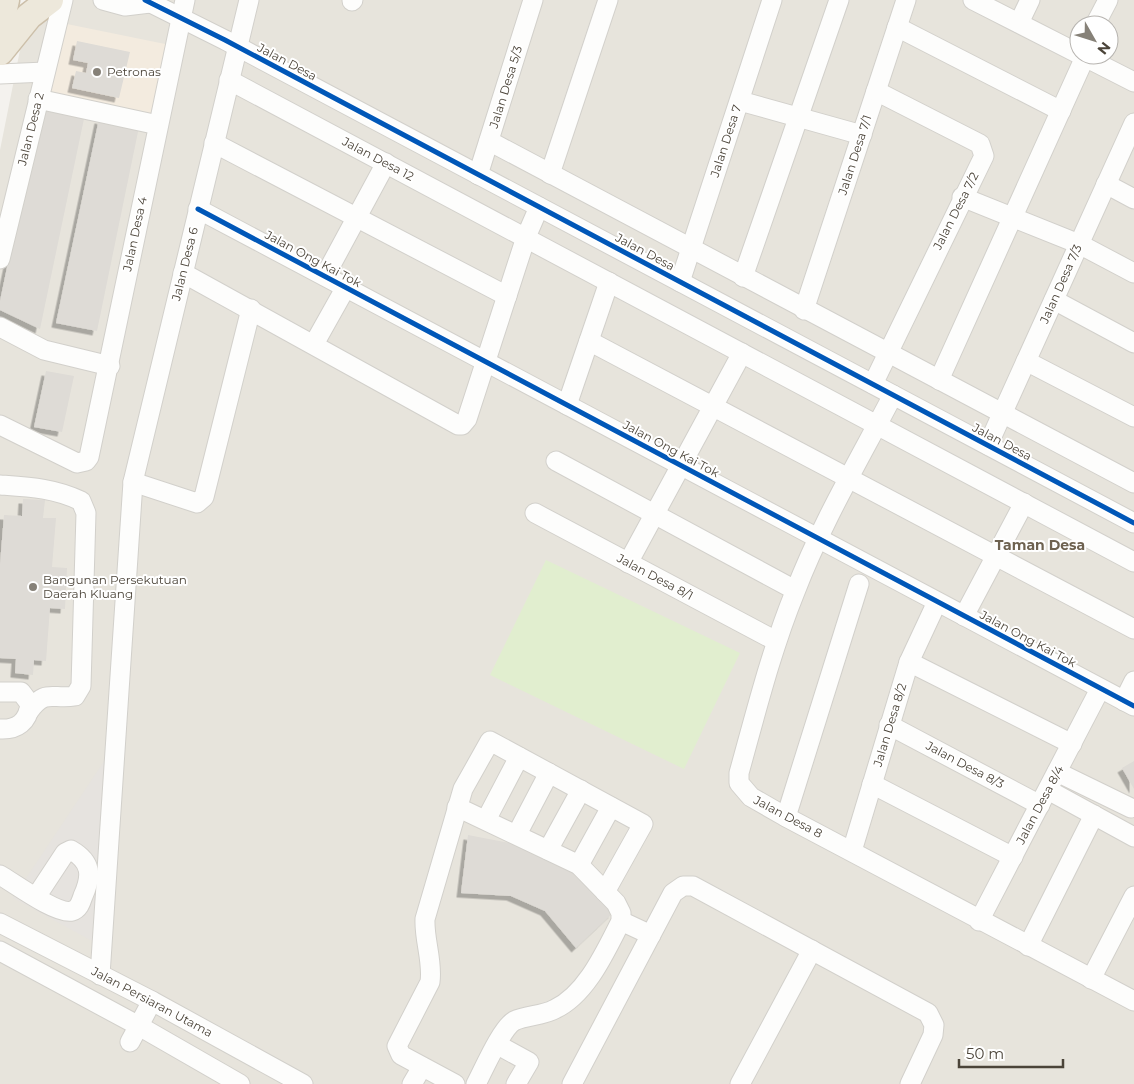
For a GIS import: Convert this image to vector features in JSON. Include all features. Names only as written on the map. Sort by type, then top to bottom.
[{"type":"highway","points":[[0,27],[6,0]]},
{"type":"highway","points":[[0,52],[29,16],[50,0]]},
{"type":"street","name":"Jalan Desa 2","points":[[0,259],[64,0]]},
{"type":"street","name":"Jalan Desa","points":[[103,0],[125,6],[148,2],[186,13],[231,43],[1134,523]]},
{"type":"street","name":"Jalan Desa 6","points":[[100,975],[134,482],[230,80],[231,43],[250,0]]},
{"type":"street","name":"Jalan Desa 5/3","points":[[478,174],[533,0]]},
{"type":"street","points":[[550,174],[608,0]]},
{"type":"street","name":"Jalan Desa 7","points":[[680,282],[772,0]]},
{"type":"street","points":[[743,277],[839,0]]},
{"type":"street","name":"Jalan Desa 7/1","points":[[804,310],[906,0]]},
{"type":"street","points":[[973,0],[1069,49]]},
{"type":"street","points":[[1019,23],[1030,0]]},
{"type":"street","points":[[1101,15],[1108,0]]},
{"type":"street","name":"Jalan Desa 4","points":[[0,424],[77,463],[86,461],[110,366],[158,125],[186,13]]},
{"type":"street","points":[[897,27],[1061,110]]},
{"type":"street","points":[[939,380],[1061,110],[1077,65]]},
{"type":"street","points":[[1101,65],[1134,82]]},
{"type":"street","points":[[0,74],[45,72]]},
{"type":"street","name":"Jalan Desa 12","points":[[230,80],[526,237]]},
{"type":"street","name":"Jalan Desa 7/2","points":[[873,384],[962,197],[984,156],[980,144],[876,91]]},
{"type":"street","points":[[38,99],[158,125]]},
{"type":"street","points":[[740,100],[862,135]]},
{"type":"street","name":"Jalan Desa 7/3","points":[[988,445],[1106,184],[1132,131]]},
{"type":"street","name":"Jalan Desa","points":[[489,141],[804,310],[1134,483]]},
{"type":"street","points":[[214,143],[507,296]]},
{"type":"street","points":[[326,276],[386,163]]},
{"type":"street","points":[[1106,184],[1134,199]]},
{"type":"street","points":[[962,197],[1079,244],[1134,273]]},
{"type":"street","points":[[183,273],[458,425],[464,423],[467,419],[526,237],[539,207]]},
{"type":"street","name":"Jalan Ong Kai Tok","points":[[198,210],[326,276],[1129,704]]},
{"type":"street","points":[[526,237],[1134,562]]},
{"type":"street","points":[[567,405],[609,282]]},
{"type":"street","points":[[314,344],[346,287]]},
{"type":"street","points":[[1054,300],[1134,343]]},
{"type":"street","points":[[134,482],[196,503],[204,497],[250,309]]},
{"type":"street","points":[[0,327],[44,350],[110,366]]},
{"type":"street","points":[[589,341],[1134,629]]},
{"type":"street","points":[[628,563],[742,353]]},
{"type":"street","points":[[1026,361],[1134,417]]},
{"type":"street","name":"Jalan Desa 8","points":[[893,395],[818,539],[795,590],[776,641],[739,773],[739,783],[751,797],[786,817],[1134,1001]]},
{"type":"street","points":[[556,461],[795,590]]},
{"type":"street","points":[[0,485],[42,487],[66,493],[81,501],[86,512],[81,686],[75,696],[55,694],[40,698],[29,710],[22,723],[15,729],[0,729]]},
{"type":"street","points":[[964,616],[1024,503]]},
{"type":"street","name":"Jalan Desa 8/1","points":[[536,513],[776,641]]},
{"type":"street","points":[[786,817],[859,584]]},
{"type":"street","name":"Jalan Desa 8/2","points":[[852,851],[909,662],[937,602]]},
{"type":"street","points":[[909,662],[1072,744]]},
{"type":"street","points":[[1129,704],[1134,681]]},
{"type":"street","name":"Jalan Desa 8/4","points":[[980,921],[1100,689]]},
{"type":"street","points":[[0,692],[24,694],[30,704],[29,710]]},
{"type":"street","name":"Jalan Desa 8/3","points":[[890,725],[1044,797],[1094,815],[1134,836]]},
{"type":"street","points":[[445,1082],[401,1055],[397,1046],[430,982],[432,971],[424,932],[425,919],[462,789],[490,740],[643,824],[605,892]]},
{"type":"street","points":[[486,820],[519,756]]},
{"type":"street","points":[[1057,772],[1132,808]]},
{"type":"street","points":[[517,834],[549,773]]},
{"type":"street","points":[[872,784],[1013,857]]},
{"type":"street","points":[[548,850],[581,790]]},
{"type":"street","points":[[457,807],[579,865],[616,903],[621,913],[621,920],[598,967],[582,987],[556,1009],[514,1022],[498,1044],[476,1084]]},
{"type":"street","points":[[579,865],[611,807]]},
{"type":"street","points":[[1028,946],[1094,815]]},
{"type":"street","points":[[0,875],[36,897]]},
{"type":"street","points":[[572,1084],[673,893],[683,886],[693,886],[928,1013],[934,1025],[933,1035],[910,1084]]},
{"type":"street","points":[[1091,979],[1134,896]]},
{"type":"street","points":[[621,920],[651,935]]},
{"type":"street","name":"Jalan Persiaran Utama","points":[[0,924],[152,1001],[303,1084]]},
{"type":"street","points":[[740,1084],[812,950]]},
{"type":"street","points":[[0,951],[135,1034],[240,1084]]},
{"type":"street","points":[[135,1034],[152,1001]]},
{"type":"street","points":[[498,1044],[529,1062],[516,1084]]},
{"type":"street","points":[[412,1084],[422,1067]]},
{"type":"shaded area","points":[[30,0],[1134,0],[1134,1084],[0,1084],[0,150]]},
{"type":"shaded area","points":[[62,23],[170,45],[155,118],[44,95]]},
{"type":"shaded area","points":[[105,760],[94,942],[13,898]]},
{"type":"green space","points":[[546,560],[740,653],[684,769],[490,675]]},
{"type":"building","points":[[77,41],[130,52],[119,98],[72,88],[76,71],[86,73],[88,63],[73,60]]},
{"type":"building","points":[[41,105],[85,114],[40,329],[0,310],[0,301]]},
{"type":"building","points":[[99,119],[139,127],[97,331],[56,323]]},
{"type":"building","points":[[46,371],[74,376],[62,432],[34,427]]},
{"type":"building","name":"Bangunan Persekutuan Daerah Kluang","points":[[23,499],[45,500],[43,518],[56,518],[52,567],[67,568],[65,609],[50,608],[46,661],[34,660],[33,675],[15,673],[16,659],[0,658],[0,564],[4,515],[22,516]]},
{"type":"building","points":[[1134,761],[1134,789],[1122,768]]},
{"type":"building","points":[[468,835],[525,846],[579,873],[613,913],[576,948],[545,911],[511,896],[461,893]]},
{"type":"cycle path","points":[[145,0],[225,40],[1134,523]]},
{"type":"cycle path","points":[[198,209],[1134,706]]},
{"type":"place","name":"Petronas","points":[[97,72]]},
{"type":"place","name":"Bangunan Persekutuan Daerah Kluang","points":[[33,587]]},
{"type":"district","name":"Taman Desa","points":[[1040,545]]}]
